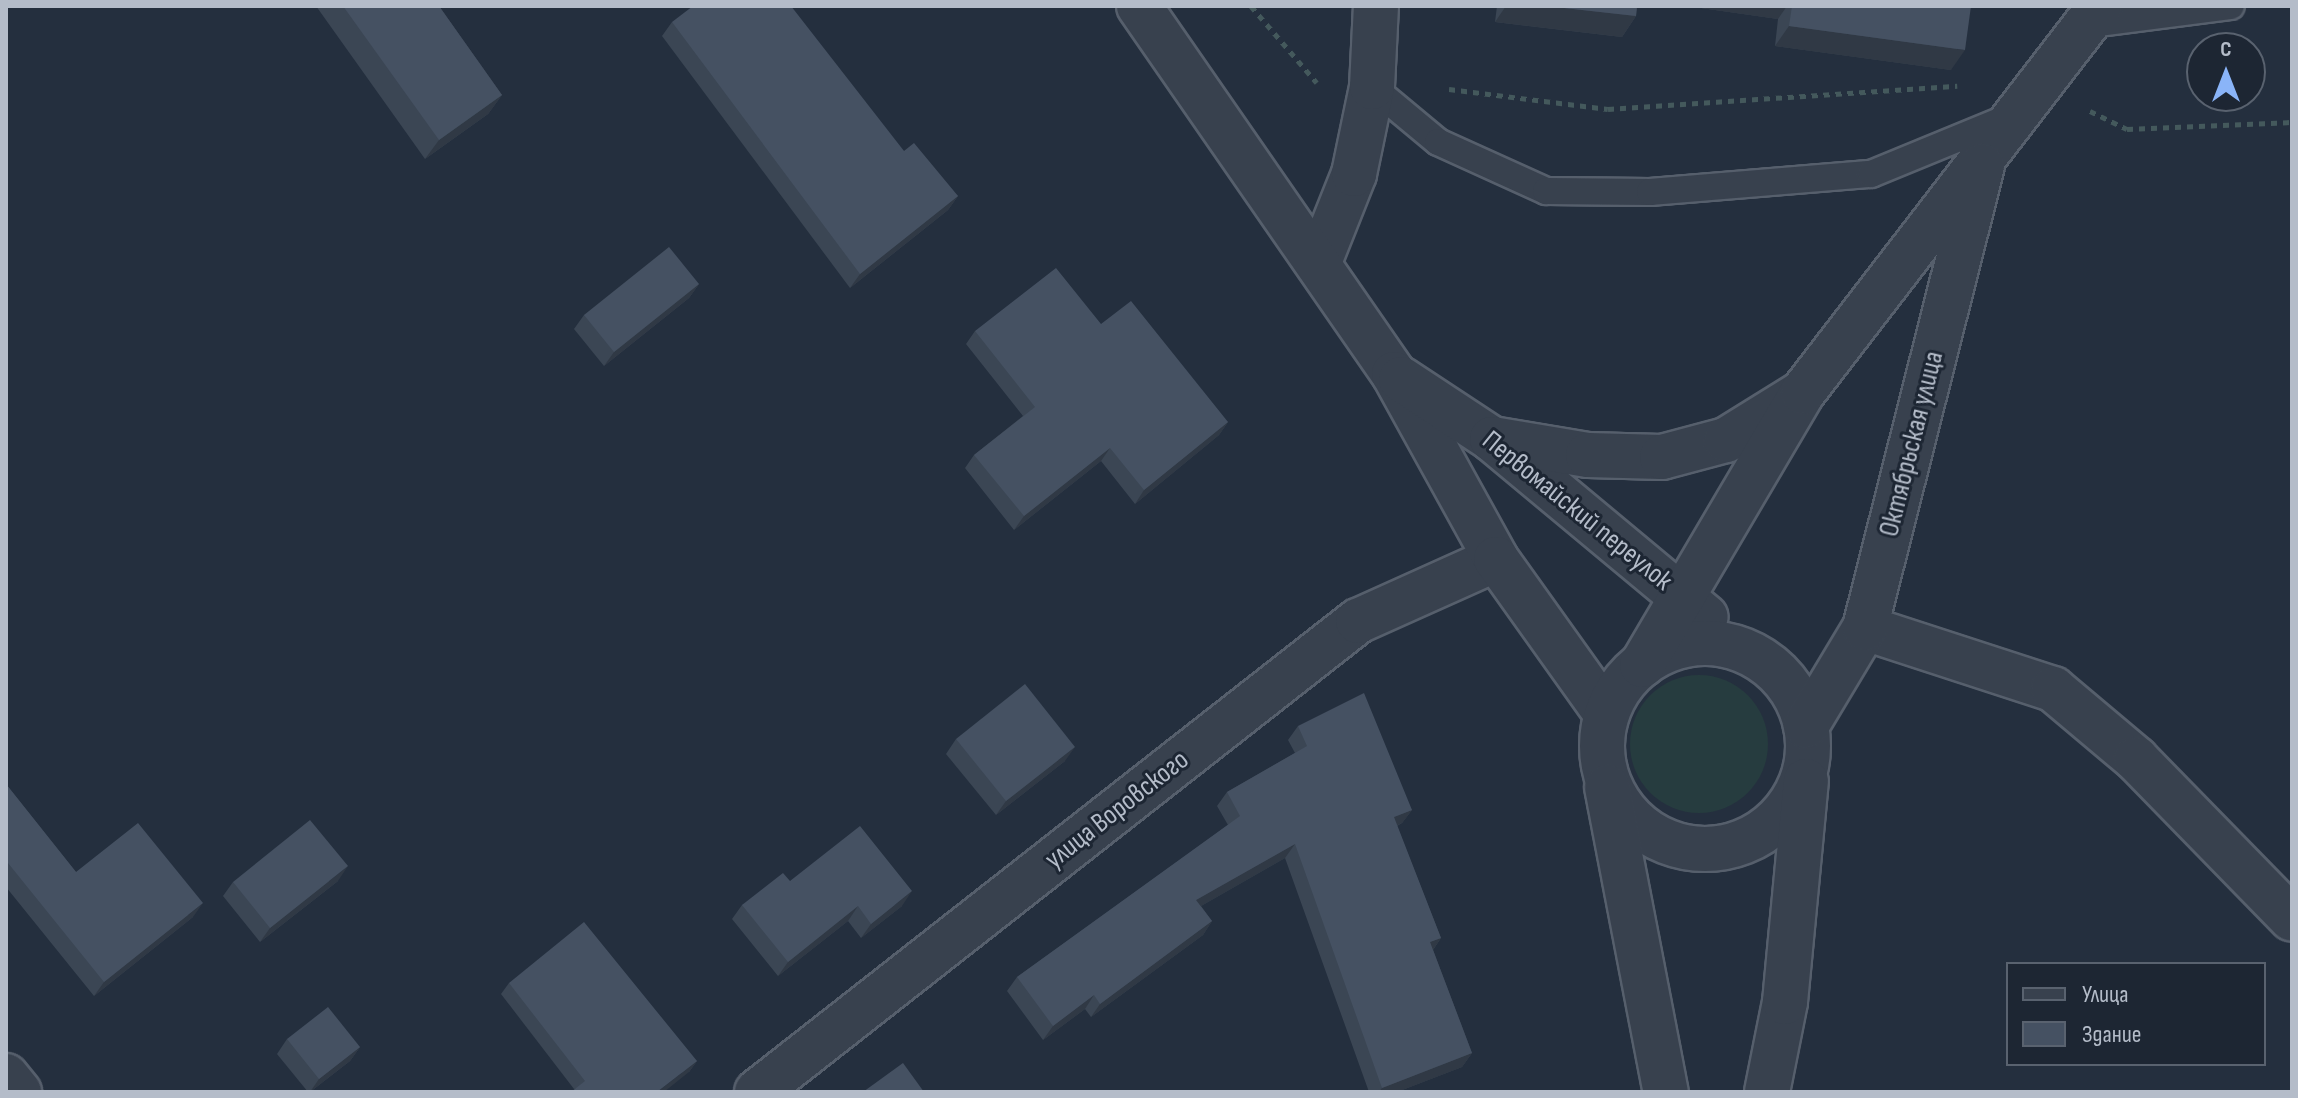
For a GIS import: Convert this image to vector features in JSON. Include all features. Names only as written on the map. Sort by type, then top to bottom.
[{"type":"street","name":"Первомайский переулок","points":[[1139,6],[1394,374],[1496,559],[1606,713]]},
{"type":"street","points":[[1319,262],[1354,174],[1372,87],[1376,6]]},
{"type":"street","name":"Октябрьская улица","points":[[1642,665],[1803,392],[1986,148],[2092,16]]},
{"type":"street","name":"Октябрьская улица","points":[[1807,743],[1865,628],[1986,148]]},
{"type":"street","name":"Первомайский переулок","points":[[1394,374],[1492,439],[1754,656]]},
{"type":"street","name":"Октябрьская улица","points":[[1492,439],[1588,455],[1662,457],[1726,440],[1803,392]]},
{"type":"street","name":"улица Воровского","points":[[757,1092],[1358,621],[1496,559]]},
{"type":"street","points":[[1865,628],[2053,689],[2136,759],[2292,919]]},
{"type":"street","points":[[1666,1092],[1601,746],[1606,713],[1642,665],[1697,643],[1754,656],[1779,674],[1807,743],[1785,1002],[1767,1092]]},
{"type":"street","points":[[1606,781],[1623,811],[1649,834],[1680,847],[1715,849],[1749,840],[1777,820],[1798,793],[1807,743]]},
{"type":"street","points":[[6,1076],[19,1092]]},
{"type":"lane","points":[[2092,16],[2231,6]]},
{"type":"lane","points":[[1372,87],[1438,142],[1546,191],[1650,192],[1871,174],[2025,100]]},
{"type":"path","points":[[1251,6],[1312,83],[1372,87],[1399,80],[1608,109],[2025,100],[2127,129],[2292,122]]},
{"type":"green space","points":[[1699,675],[1725,681],[1748,695],[1762,718],[1768,744],[1762,770],[1748,793],[1725,807],[1699,813],[1673,807],[1650,793],[1636,770],[1630,744],[1636,718],[1650,695],[1673,681]]},
{"type":"building","points":[[343,6],[439,6],[502,95],[439,140]]},
{"type":"building","points":[[693,6],[791,6],[904,151],[914,143],[958,196],[860,274],[672,22]]},
{"type":"building","points":[[1546,6],[1637,6],[1636,16]]},
{"type":"building","points":[[1792,6],[1971,6],[1965,50],[1789,26]]},
{"type":"building","points":[[669,247],[699,284],[614,352],[584,315]]},
{"type":"building","points":[[1056,268],[1101,324],[1131,301],[1228,422],[1144,490],[1110,448],[1024,516],[974,455],[1035,407],[975,331]]},
{"type":"building","points":[[1025,684],[1075,747],[1006,801],[956,739]]},
{"type":"building","points":[[1364,693],[1412,810],[1394,817],[1441,938],[1430,942],[1472,1053],[1382,1088],[1295,844],[1196,900],[1212,921],[1100,1004],[1094,995],[1053,1026],[1017,977],[1240,816],[1227,792],[1307,746],[1298,726]]},
{"type":"building","points":[[6,784],[76,872],[138,823],[203,903],[104,982],[6,864]]},
{"type":"building","points":[[310,820],[348,866],[270,928],[233,882]]},
{"type":"building","points":[[860,826],[912,891],[871,924],[858,906],[788,962],[742,905],[783,873],[790,881]]},
{"type":"building","points":[[584,922],[697,1061],[657,1092],[571,1092],[585,1081],[509,983]]},
{"type":"building","points":[[328,1007],[360,1047],[319,1079],[287,1039]]},
{"type":"building","points":[[903,1063],[924,1092],[863,1092]]}]
